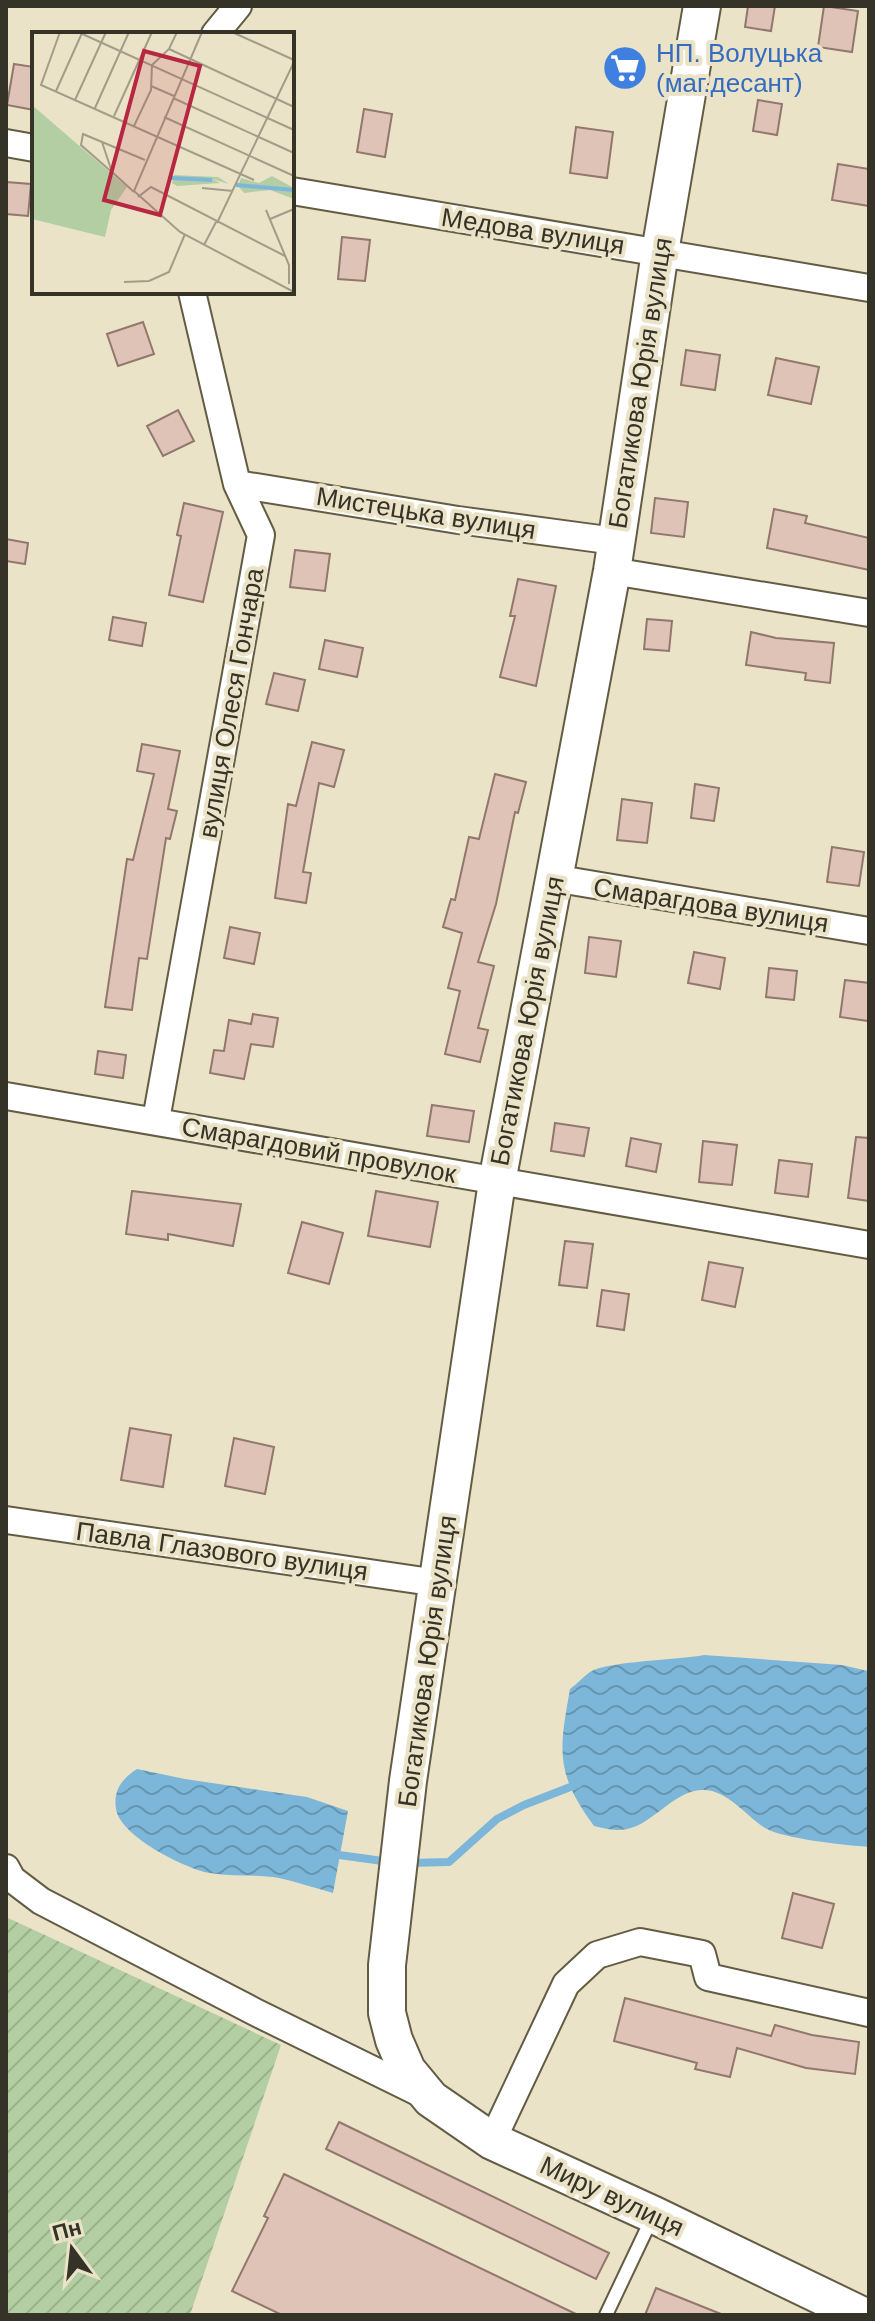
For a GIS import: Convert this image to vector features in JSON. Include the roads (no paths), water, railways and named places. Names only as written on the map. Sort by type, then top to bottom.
[{"type":"street","points":[[217,32],[238,6]]},
{"type":"street","name":"Богатикова Юрія вулиця","points":[[394,2040],[387,2013],[387,1965],[408,1781],[497,1182],[614,556],[660,252],[702,6]]},
{"type":"street","points":[[6,143],[32,148]]},
{"type":"street","name":"Медова вулиця","points":[[294,191],[869,288]]},
{"type":"street","name":"вулиця Олеся Гончара","points":[[156,1120],[261,535],[237,484],[192,294]]},
{"type":"street","name":"Мистецька вулиця","points":[[237,484],[458,520],[869,613]]},
{"type":"street","name":"Смарагдова вулиця","points":[[553,878],[869,931]]},
{"type":"street","name":"Смарагдовий провулок","points":[[6,1096],[869,1245]]},
{"type":"street","name":"Павла Глазового вулиця","points":[[6,1520],[438,1583]]},
{"type":"street","points":[[6,1868],[12,1879],[41,1901]]},
{"type":"street","points":[[6,1885],[431,2099]]},
{"type":"street","points":[[492,2141],[566,1984],[597,1955],[640,1942],[702,1954],[708,1977],[869,2013]]},
{"type":"street","name":"Миру вулиця","points":[[394,2040],[407,2070],[431,2099],[492,2141],[861,2315]]},
{"type":"lane","points":[[606,2315],[654,2215]]},
{"type":"water","points":[[704,1655],[842,1665],[868,1671],[869,1847],[815,1841],[774,1832],[728,1798],[702,1790],[680,1797],[651,1818],[630,1828],[616,1830],[594,1826],[572,1791],[563,1761],[562,1746],[570,1689],[599,1668]]},
{"type":"water","points":[[137,1769],[307,1797],[348,1811],[333,1893],[279,1878],[210,1873],[155,1850],[129,1830],[116,1809],[120,1786]]},
{"type":"waterway","points":[[408,1863],[449,1862],[497,1819],[578,1784]]},
{"type":"waterway","points":[[332,1854],[390,1862]]},
{"type":"place","name":"НП. Волуцька (маг.десант)","points":[[625,68]]}]
